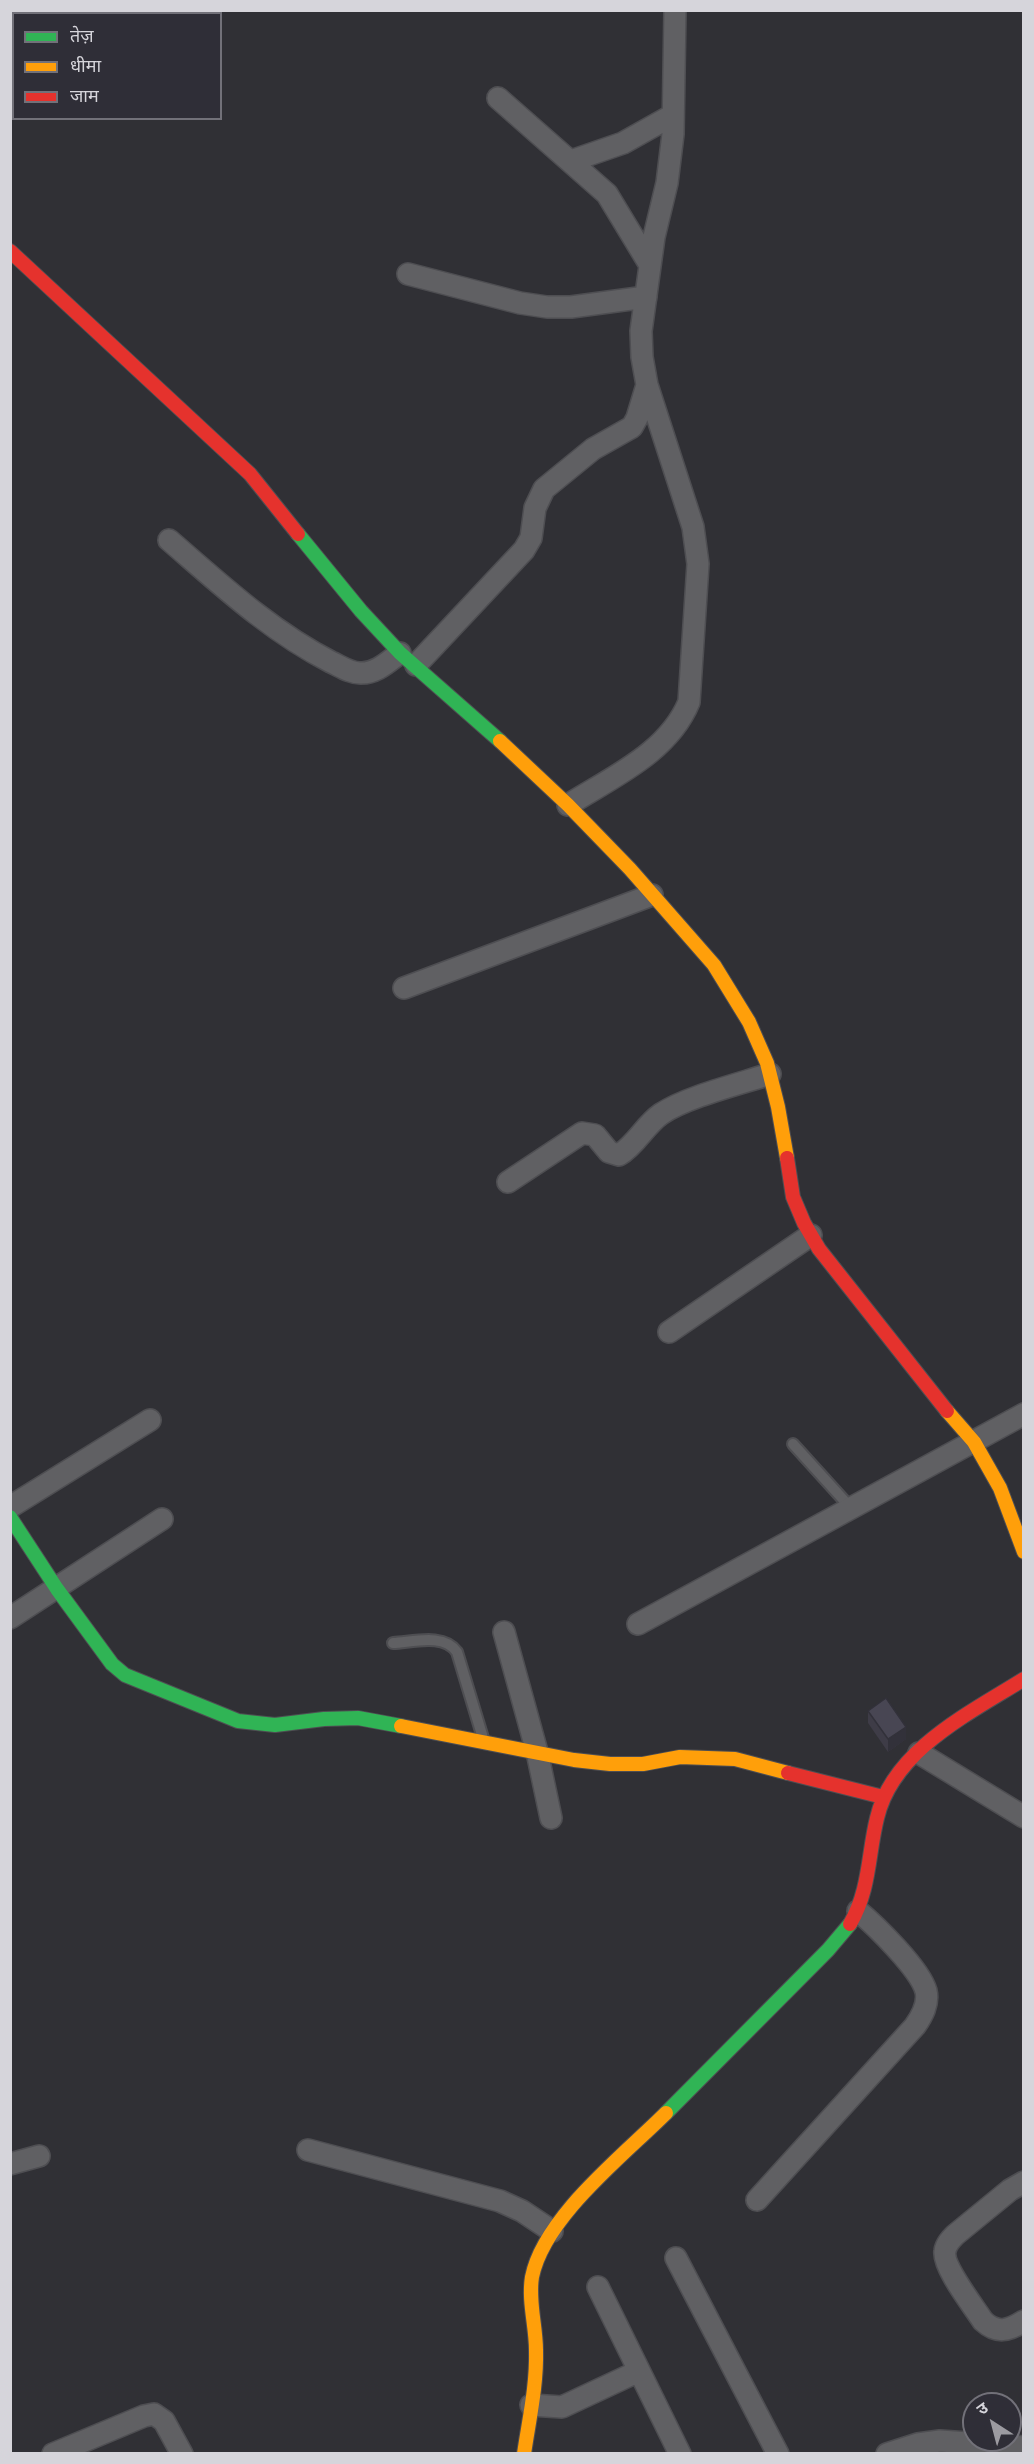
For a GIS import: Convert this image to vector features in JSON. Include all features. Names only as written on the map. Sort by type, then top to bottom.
[{"type":"street","points":[[568,805],[652,752],[682,719],[688,702],[698,564],[693,528],[647,385],[642,357],[641,331],[654,237],[667,183],[673,115],[675,10]]},
{"type":"street","points":[[498,98],[608,194],[650,265]]},
{"type":"street","points":[[571,161],[623,143],[673,115]]},
{"type":"street","points":[[10,250],[250,474],[362,611],[408,659],[487,728],[568,805],[714,965],[749,1022],[770,1074],[793,1197],[811,1235],[819,1249],[899,1352],[974,1442],[1000,1488],[1023,1552]]},
{"type":"street","points":[[408,274],[520,303],[547,307],[571,307],[646,297]]},
{"type":"street","points":[[170,540],[258,615],[312,652],[347,670],[361,674],[378,669],[408,659],[524,550],[531,538],[535,508],[544,489],[593,449],[632,427],[647,385]]},
{"type":"street","points":[[404,988],[652,895]]},
{"type":"street","points":[[508,1182],[582,1133],[596,1135],[609,1152],[619,1155],[627,1150],[651,1122],[674,1106],[770,1074]]},
{"type":"street","points":[[669,1332],[811,1235]]},
{"type":"street","points":[[638,1624],[1023,1414]]},
{"type":"street","points":[[10,1507],[150,1420]]},
{"type":"street","points":[[10,1517],[57,1589],[112,1664],[125,1675],[142,1684],[238,1721],[274,1725],[357,1718],[610,1764],[643,1764],[680,1757],[735,1759],[883,1797]]},
{"type":"street","points":[[10,1618],[162,1519]]},
{"type":"street","points":[[504,1632],[537,1752],[551,1818]]},
{"type":"street","points":[[524,2454],[537,2343],[530,2305],[531,2275],[552,2231],[576,2202],[849,1926],[864,1896],[877,1814],[893,1778],[937,1736],[1023,1679]]},
{"type":"street","points":[[919,1753],[1023,1817]]},
{"type":"street","points":[[757,2200],[915,2026],[926,2003],[926,1990],[919,1979],[886,1935],[858,1911]]},
{"type":"street","points":[[308,2150],[500,2201],[522,2211],[552,2231]]},
{"type":"street","points":[[10,2164],[39,2156]]},
{"type":"street","points":[[1023,2182],[955,2235],[945,2251],[948,2266],[982,2321],[1000,2331],[1010,2329],[1023,2321]]},
{"type":"street","points":[[676,2258],[778,2454]]},
{"type":"street","points":[[598,2287],[680,2454]]},
{"type":"street","points":[[531,2405],[562,2407],[639,2372]]},
{"type":"street","points":[[53,2454],[144,2415],[154,2414],[164,2421],[182,2454]]},
{"type":"street","points":[[887,2454],[918,2444],[940,2441],[1023,2447]]},
{"type":"lane","points":[[793,1444],[850,1507]]},
{"type":"lane","points":[[393,1643],[444,1641],[452,1645],[457,1652],[485,1743]]},
{"type":"building","points":[[886,1698],[906,1727],[888,1739],[868,1711]]},
{"type":"traffic: fast","points":[[298,534],[361,611],[400,653],[500,741]]},
{"type":"traffic: fast","points":[[10,1517],[57,1589],[112,1664],[125,1675],[238,1721],[275,1725],[324,1719],[358,1718],[401,1726]]},
{"type":"traffic: fast","points":[[666,2113],[828,1950],[850,1924]]},
{"type":"traffic: slow","points":[[500,741],[568,805],[630,869],[714,965],[749,1022],[767,1063],[787,1158]]},
{"type":"traffic: slow","points":[[947,1411],[974,1442],[1000,1488],[1024,1552]]},
{"type":"traffic: slow","points":[[401,1726],[574,1760],[610,1764],[643,1764],[680,1757],[735,1759],[788,1773]]},
{"type":"traffic: slow","points":[[524,2454],[536,2363],[531,2286],[539,2254],[552,2232],[588,2188],[666,2113]]},
{"type":"traffic: jam","points":[[10,251],[250,474],[298,534]]},
{"type":"traffic: jam","points":[[787,1158],[793,1197],[819,1249],[947,1411]]},
{"type":"traffic: jam","points":[[850,1924],[857,1911],[865,1885],[877,1818],[886,1794],[899,1772],[936,1736],[1024,1679]]},
{"type":"traffic: jam","points":[[788,1773],[883,1797]]}]
